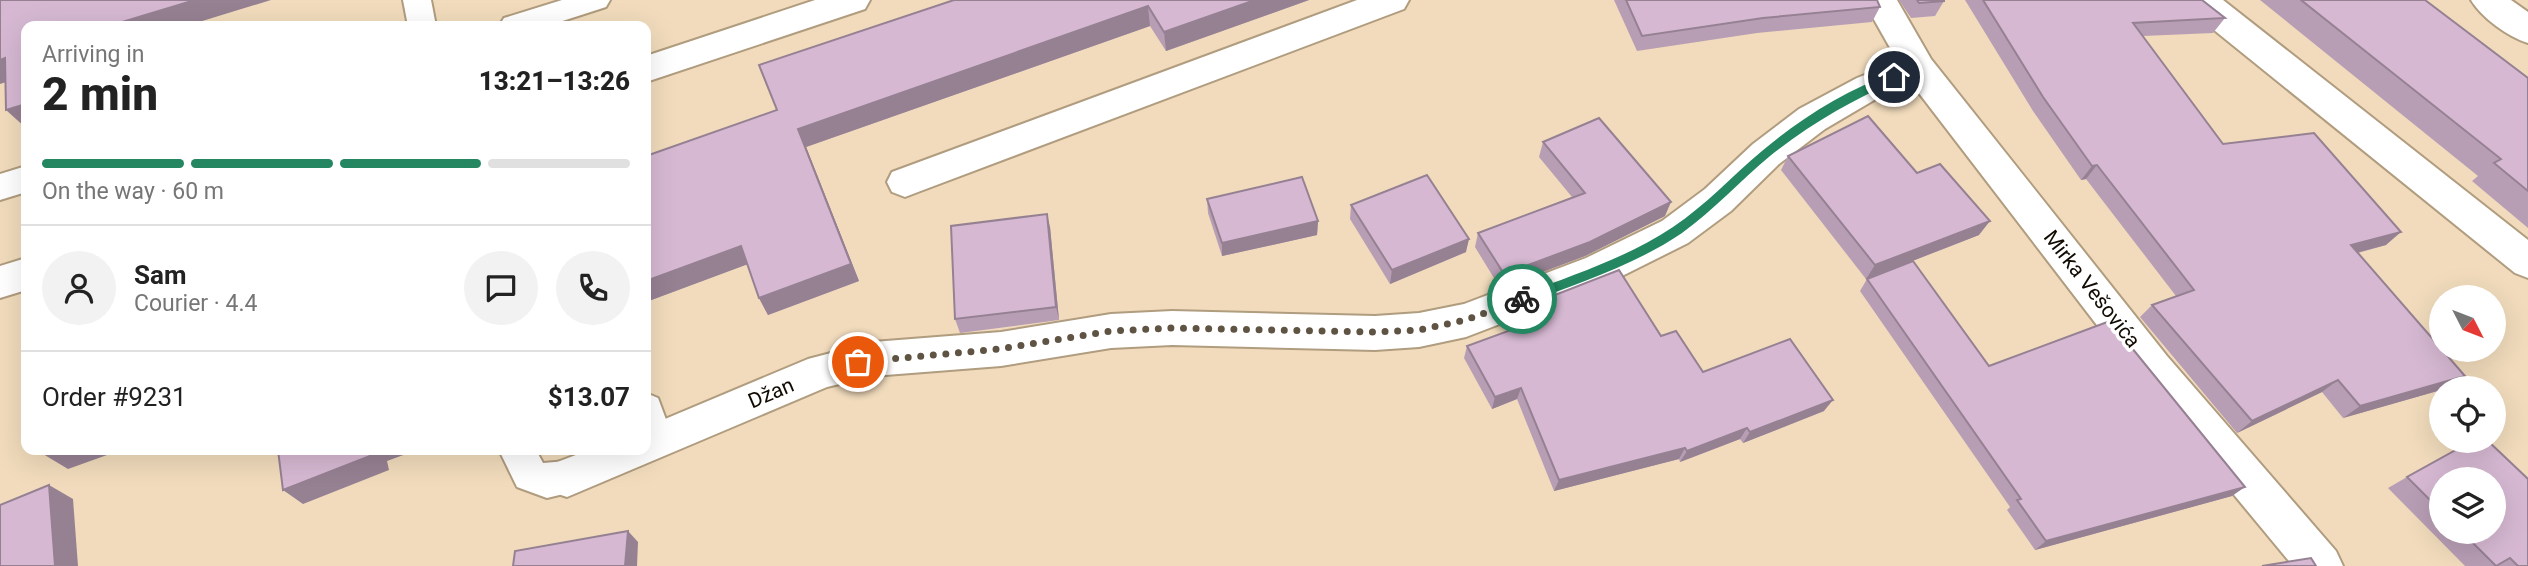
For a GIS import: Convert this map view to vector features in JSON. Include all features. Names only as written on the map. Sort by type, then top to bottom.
[{"type":"street","points":[[651,67],[853,0]]},
{"type":"street","points":[[905,182],[1392,0]]},
{"type":"street","name":"Mirka Vešovića","points":[[1880,0],[1919,68],[2153,368],[2321,566]]},
{"type":"street","points":[[2200,0],[2528,262]]},
{"type":"street","points":[[2488,0],[2528,30]]},
{"type":"street","name":"Džan","points":[[651,435],[822,371],[873,359],[1000,349],[1111,331],[1172,328],[1375,332],[1419,330],[1466,320],[1600,270],[1675,232],[1718,200],[1766,154],[1812,119],[1860,91],[1919,68]]},
{"type":"street","points":[[0,282],[21,276]]},
{"type":"street","name":"Džan","points":[[567,478],[611,455]]},
{"type":"lane","points":[[417,0],[421,21]]},
{"type":"lane","points":[[530,21],[596,0]]},
{"type":"lane","points":[[0,187],[21,181]]},
{"type":"lane","points":[[520,455],[530,475],[547,481],[567,478]]},
{"type":"building","points":[[0,0],[195,0],[126,21],[21,21],[21,106],[6,110],[5,58],[0,60]]},
{"type":"building","points":[[954,0],[1255,0],[1164,32],[1148,6],[798,129],[851,264],[759,298],[741,246],[651,279],[651,154],[777,110],[759,65]]},
{"type":"building","points":[[1626,0],[1877,0],[1880,7],[1763,18],[1642,36]]},
{"type":"building","points":[[1917,0],[1944,0],[1944,1],[1919,3]]},
{"type":"building","points":[[1983,0],[2202,0],[2225,18],[2133,23],[2223,144],[2314,133],[2401,232],[2351,245],[2429,335],[2429,362],[2453,362],[2465,376],[2429,376],[2429,386],[2360,406],[2338,380],[2252,421],[2152,305],[2194,290],[2097,165],[2092,166],[2043,97]]},
{"type":"building","points":[[2301,0],[2425,0],[2528,78],[2528,191],[2494,163],[2501,159]]},
{"type":"building","points":[[1868,116],[1917,173],[1940,164],[1990,221],[1875,265],[1788,156]]},
{"type":"building","points":[[1599,118],[1671,202],[1590,242],[1504,274],[1478,233],[1585,193],[1543,142]]},
{"type":"building","points":[[1427,175],[1469,239],[1392,270],[1351,205]]},
{"type":"building","points":[[1302,177],[1318,221],[1222,243],[1207,199]]},
{"type":"building","points":[[1047,214],[1056,307],[955,319],[951,226]]},
{"type":"building","points":[[1913,261],[1989,366],[2110,321],[2245,487],[2046,541],[2017,500],[2021,499],[1867,279]]},
{"type":"building","points":[[1619,270],[1661,336],[1676,331],[1703,372],[1790,339],[1833,400],[1750,432],[1747,428],[1687,451],[1685,448],[1559,480],[1521,388],[1495,397],[1467,346],[1533,322],[1524,307]]},
{"type":"building","points":[[2450,453],[2501,453],[2528,479],[2528,566],[2518,566],[2510,558],[2496,566],[2474,544],[2506,544],[2506,467],[2429,467],[2429,499],[2407,477]]},
{"type":"building","points":[[279,455],[370,455],[370,456],[283,490]]},
{"type":"building","points":[[49,485],[55,566],[0,566],[0,505]]},
{"type":"building","points":[[628,531],[625,566],[513,566],[515,551]]},
{"type":"building","points":[[2311,558],[2316,566],[2262,566]]},
{"type":"way so far","points":[[858,362],[1000,349],[1064,341],[1111,331],[1172,328],[1375,332],[1419,330],[1466,320],[1522,299]]},
{"type":"route","points":[[1522,299],[1600,270],[1675,232],[1718,200],[1766,154],[1812,119],[1842,100],[1894,77]]}]
